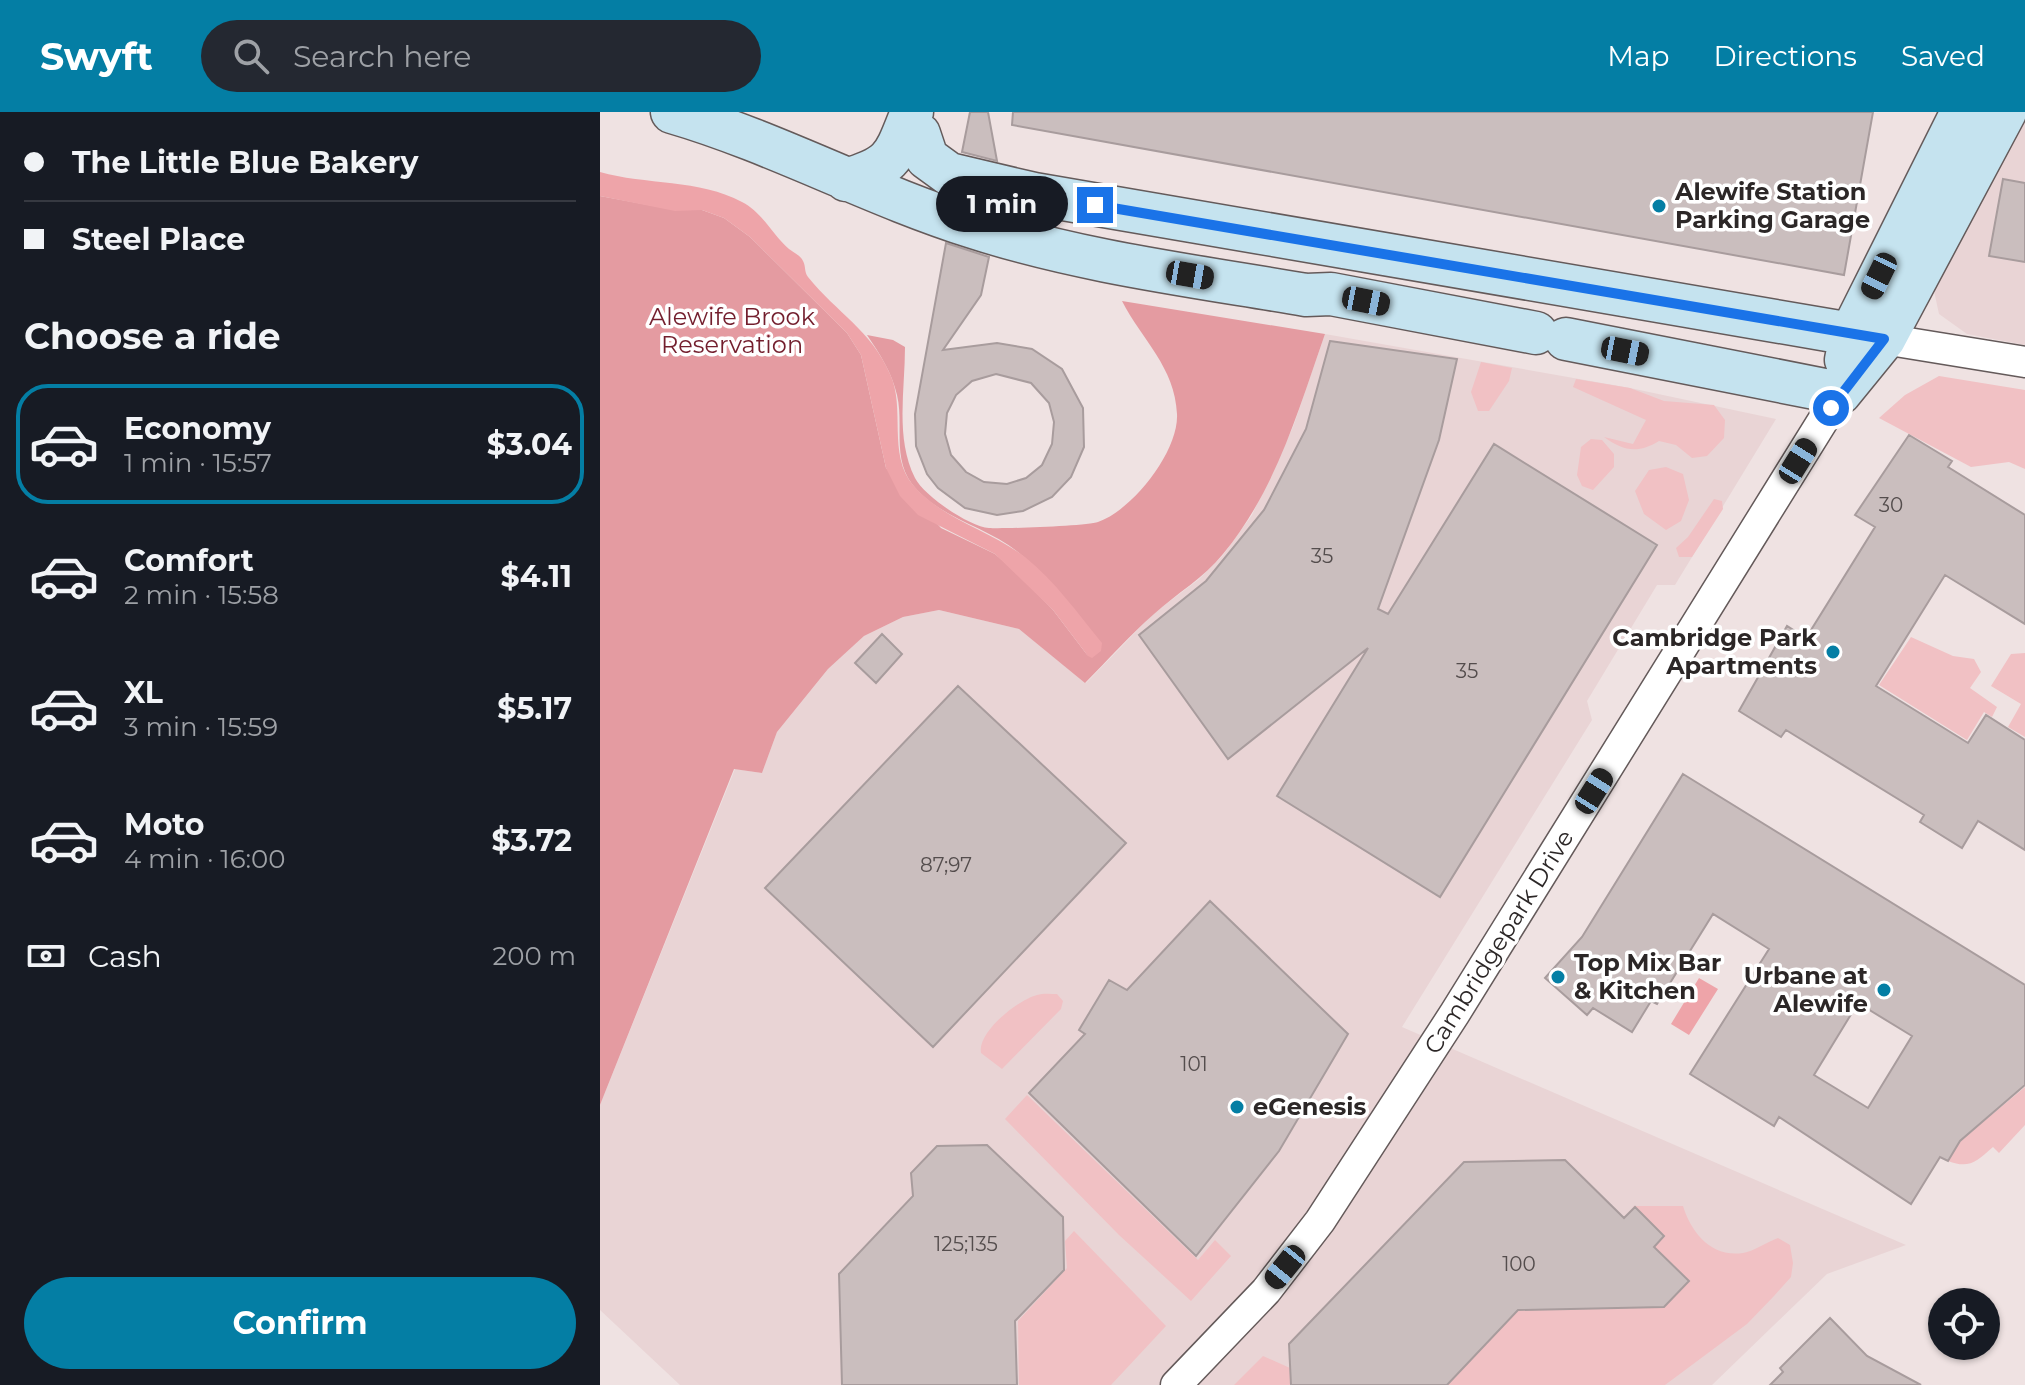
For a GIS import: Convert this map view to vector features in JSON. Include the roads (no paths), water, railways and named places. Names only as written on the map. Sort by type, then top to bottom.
[{"type":"main road","points":[[672,112],[863,187],[1011,239],[1092,258],[1306,295],[1331,294],[1445,315],[1840,393]]},
{"type":"main road","name":"Cambridgepark Drive","points":[[1840,393],[1867,337],[1962,112]]},
{"type":"main road","name":"Cambridgepark Drive","points":[[1867,337],[2005,112]]},
{"type":"main road","points":[[863,187],[919,129],[949,174],[1034,194],[1867,337]]},
{"type":"street","points":[[1867,337],[2025,362]]},
{"type":"street","name":"Cambridgepark Drive","points":[[1176,1385],[1266,1291],[1320,1221],[1455,1013],[1840,393]]},
{"type":"place","name":"Alewife Station Parking Garage","points":[[1659,206]]},
{"type":"place","name":"Cambridge Park Apartments","points":[[1833,652]]},
{"type":"place","name":"Top Mix Bar & Kitchen","points":[[1558,977]]},
{"type":"place","name":"Urbane at Alewife","points":[[1884,990]]},
{"type":"place","name":"eGenesis","points":[[1237,1107]]},
{"type":"park label","name":"Alewife Brook Reservation","points":[[732,331]]}]
